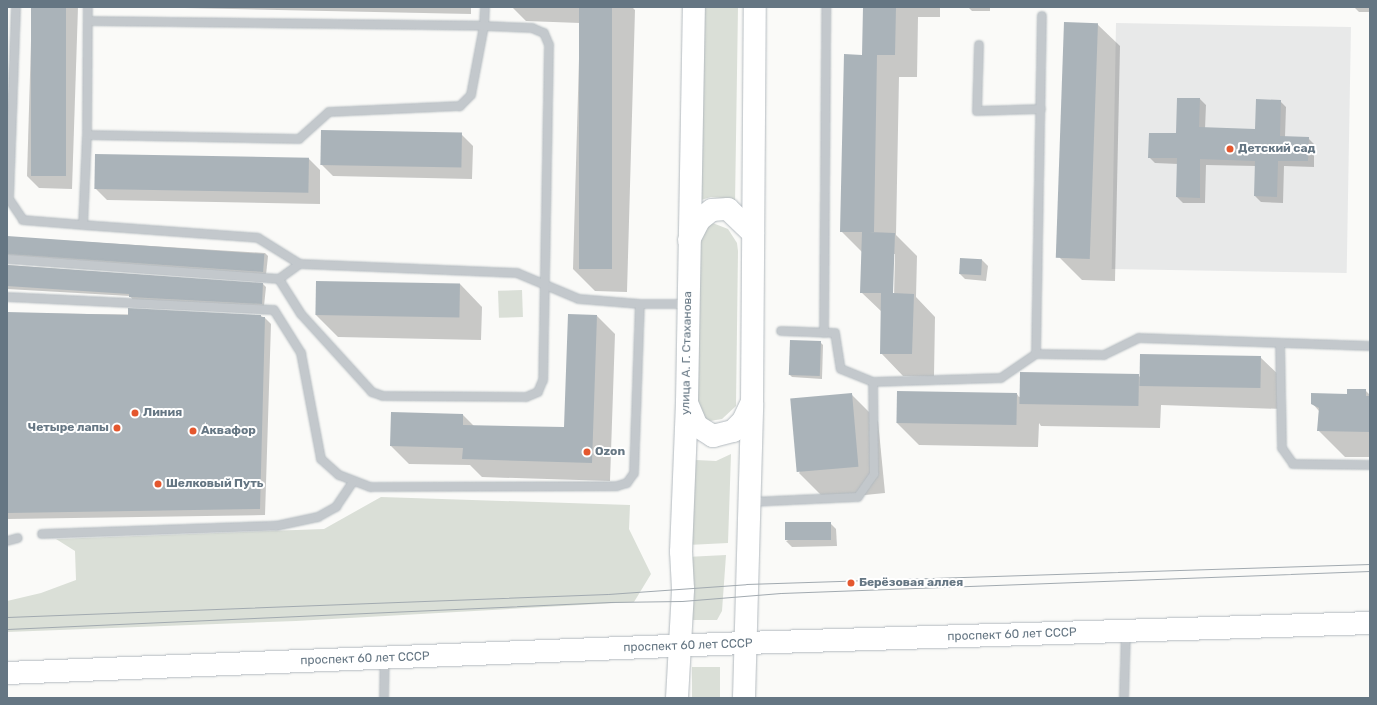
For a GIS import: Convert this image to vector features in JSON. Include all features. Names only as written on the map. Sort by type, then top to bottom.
[{"type":"main road","name":"улица А. Г. Стаханова","points":[[677,698],[678,647],[683,589],[681,552],[687,402],[694,7]]},
{"type":"main road","points":[[744,698],[752,403],[755,7]]},
{"type":"main road","points":[[689,241],[699,220],[712,210],[728,208],[753,233]]},
{"type":"main road","points":[[687,402],[697,426],[713,436],[733,431],[743,420],[752,403]]},
{"type":"main road","name":"проспект 60 лет СССР","points":[[7,673],[746,644],[1370,623]]},
{"type":"lane","points":[[16,7],[9,199],[23,220],[258,238],[300,264],[517,272],[579,299],[640,304],[688,304]]},
{"type":"lane","points":[[83,225],[88,7]]},
{"type":"lane","points":[[86,135],[299,139],[329,112],[460,106],[470,95],[484,26],[485,7]]},
{"type":"lane","points":[[824,333],[826,7]]},
{"type":"lane","points":[[1036,354],[1042,16]]},
{"type":"lane","points":[[88,21],[484,26],[539,29],[548,39],[543,380],[538,392],[526,397],[383,396],[364,386],[301,314],[279,279]]},
{"type":"lane","points":[[979,45],[977,111],[1041,109]]},
{"type":"lane","points":[[7,259],[279,279],[300,264]]},
{"type":"lane","points":[[7,297],[274,310],[301,353],[322,459],[327,467],[354,482],[371,487],[617,486],[627,483],[634,473],[640,304]]},
{"type":"lane","points":[[781,331],[835,334],[841,369],[873,382],[1001,378],[1036,354],[1104,355],[1139,338],[1370,346]]},
{"type":"lane","points":[[1280,343],[1282,448],[1293,464],[1370,465]]},
{"type":"lane","points":[[749,502],[858,497],[874,474],[873,382]]},
{"type":"lane","points":[[42,534],[276,526],[318,517],[336,507],[354,482]]},
{"type":"lane","points":[[7,541],[18,538]]},
{"type":"lane","points":[[1124,698],[1126,631]]},
{"type":"lane","points":[[384,698],[385,658]]},
{"type":"shaded area","points":[[700,7],[738,7],[735,204],[723,198],[711,197],[701,200]]},
{"type":"shaded area","name":"Детский сад","points":[[1116,23],[1351,27],[1347,273],[1112,269]]},
{"type":"shaded area","points":[[710,222],[728,229],[737,243],[738,251],[736,406],[722,419],[710,421],[703,419],[693,401],[693,243]]},
{"type":"shaded area","points":[[522,290],[523,317],[499,318],[498,291]]},
{"type":"shaded area","points":[[731,454],[728,543],[688,545],[691,456],[696,460],[716,461]]},
{"type":"shaded area","points":[[381,497],[630,505],[629,529],[651,574],[634,602],[296,621],[7,632],[7,601],[41,593],[76,580],[75,551],[56,539],[324,529]]},
{"type":"shaded area","points":[[726,555],[722,611],[717,620],[693,620],[688,617],[686,557]]},
{"type":"shaded area","points":[[692,667],[720,667],[720,698],[692,698]]},
{"type":"building","points":[[31,7],[66,7],[66,176],[31,176]]},
{"type":"building","points":[[579,7],[612,7],[612,269],[579,269]]},
{"type":"building","points":[[863,7],[896,7],[895,55],[877,55],[874,232],[869,232],[895,233],[893,293],[914,294],[912,354],[880,354],[881,293],[860,293],[862,232],[840,232],[844,54],[862,55]]},
{"type":"building","points":[[1064,22],[1098,23],[1090,259],[1056,258]]},
{"type":"building","points":[[1177,98],[1200,98],[1199,127],[1255,129],[1256,99],[1281,100],[1280,136],[1309,137],[1308,161],[1278,161],[1277,197],[1254,196],[1255,161],[1200,159],[1200,198],[1176,197],[1177,158],[1148,158],[1149,133],[1176,133]]},
{"type":"building","points":[[321,130],[462,132],[461,167],[320,165]]},
{"type":"building","points":[[95,154],[309,158],[308,193],[94,189]]},
{"type":"building","points":[[7,236],[264,254],[263,272],[7,254]]},
{"type":"building","points":[[960,258],[982,259],[981,275],[959,274]]},
{"type":"building","points":[[7,265],[263,283],[262,304],[129,297],[129,294],[7,286]]},
{"type":"building","points":[[316,281],[460,284],[459,318],[315,315]]},
{"type":"building","name":"Линия","points":[[128,308],[261,315],[261,317],[265,317],[260,509],[7,513],[7,312],[128,315]]},
{"type":"building","points":[[568,314],[597,315],[592,463],[462,459],[463,448],[390,446],[391,412],[463,414],[463,425],[564,427]]},
{"type":"building","points":[[790,340],[821,341],[820,376],[789,375]]},
{"type":"building","points":[[1140,354],[1261,356],[1260,388],[1139,386]]},
{"type":"building","points":[[1020,372],[1139,374],[1138,406],[1019,404]]},
{"type":"building","points":[[1347,389],[1366,389],[1366,396],[1370,396],[1370,432],[1317,431],[1319,408],[1311,404],[1311,393],[1347,394]]},
{"type":"building","points":[[897,391],[1017,393],[1016,425],[896,423]]},
{"type":"building","points":[[852,393],[858,467],[797,472],[790,398]]},
{"type":"building","points":[[785,522],[831,522],[831,540],[785,540]]},
{"type":"tram line","points":[[7,617],[608,594],[746,584],[1370,564]]},
{"type":"tram line","points":[[7,629],[610,602],[682,601],[781,593],[1370,571]]},
{"type":"place","name":"Детский сад","points":[[1230,149]]},
{"type":"place","name":"Линия","points":[[135,413]]},
{"type":"place","name":"Четыре лапы","points":[[117,428]]},
{"type":"place","name":"Аквафор","points":[[193,431]]},
{"type":"place","name":"Ozon","points":[[587,452]]},
{"type":"place","name":"Шелковый Путь","points":[[158,484]]},
{"type":"place","name":"Берёзовая аллея","points":[[851,583]]}]
